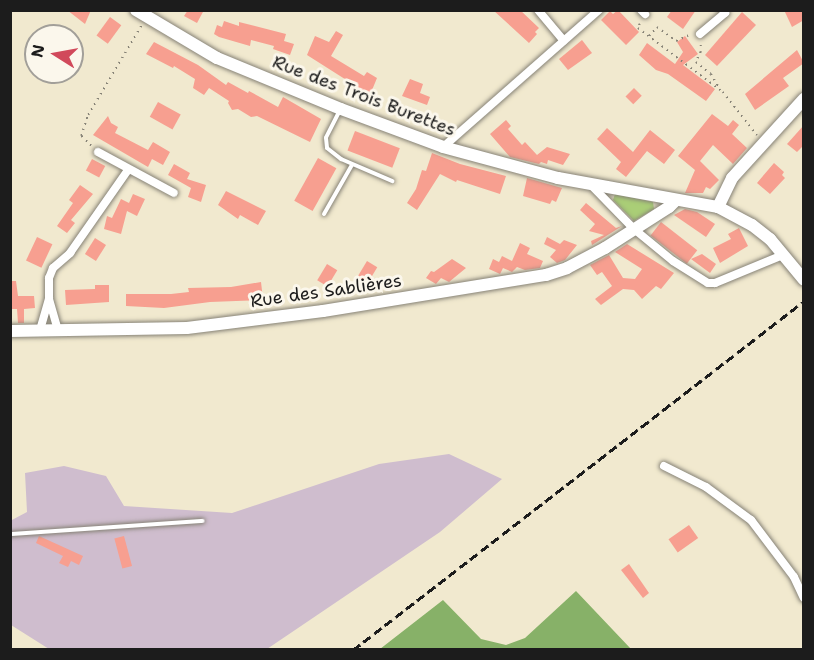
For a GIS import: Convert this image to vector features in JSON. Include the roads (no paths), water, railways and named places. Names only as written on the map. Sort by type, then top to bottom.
[{"type":"street","points":[[538,10],[564,40]]},
{"type":"street","points":[[443,147],[599,10]]},
{"type":"street","points":[[700,34],[725,13],[723,10]]},
{"type":"street","name":"Rue des Trois Burettes","points":[[141,14],[218,58],[340,109],[443,147],[558,178],[718,207],[752,225],[770,239],[804,280]]},
{"type":"street","points":[[718,207],[732,178],[804,99]]},
{"type":"street","points":[[98,153],[174,193]]},
{"type":"street","points":[[58,330],[49,298],[49,278],[53,268],[70,253],[128,170]]},
{"type":"street","points":[[591,184],[634,230],[673,261],[708,283],[715,283],[786,258]]},
{"type":"street","name":"Rue des Sablières","points":[[10,330],[187,328],[495,285],[546,275],[567,268],[634,230],[676,200]]},
{"type":"street","points":[[40,330],[49,298]]},
{"type":"street","points":[[664,466],[706,487],[751,520],[794,577],[804,598]]},
{"type":"lane","points":[[340,109],[326,143],[331,153],[352,165],[392,182]]},
{"type":"lane","points":[[324,214],[352,165]]},
{"type":"lane","points":[[10,534],[203,521]]},
{"type":"railway","points":[[353,650],[804,301]]}]
